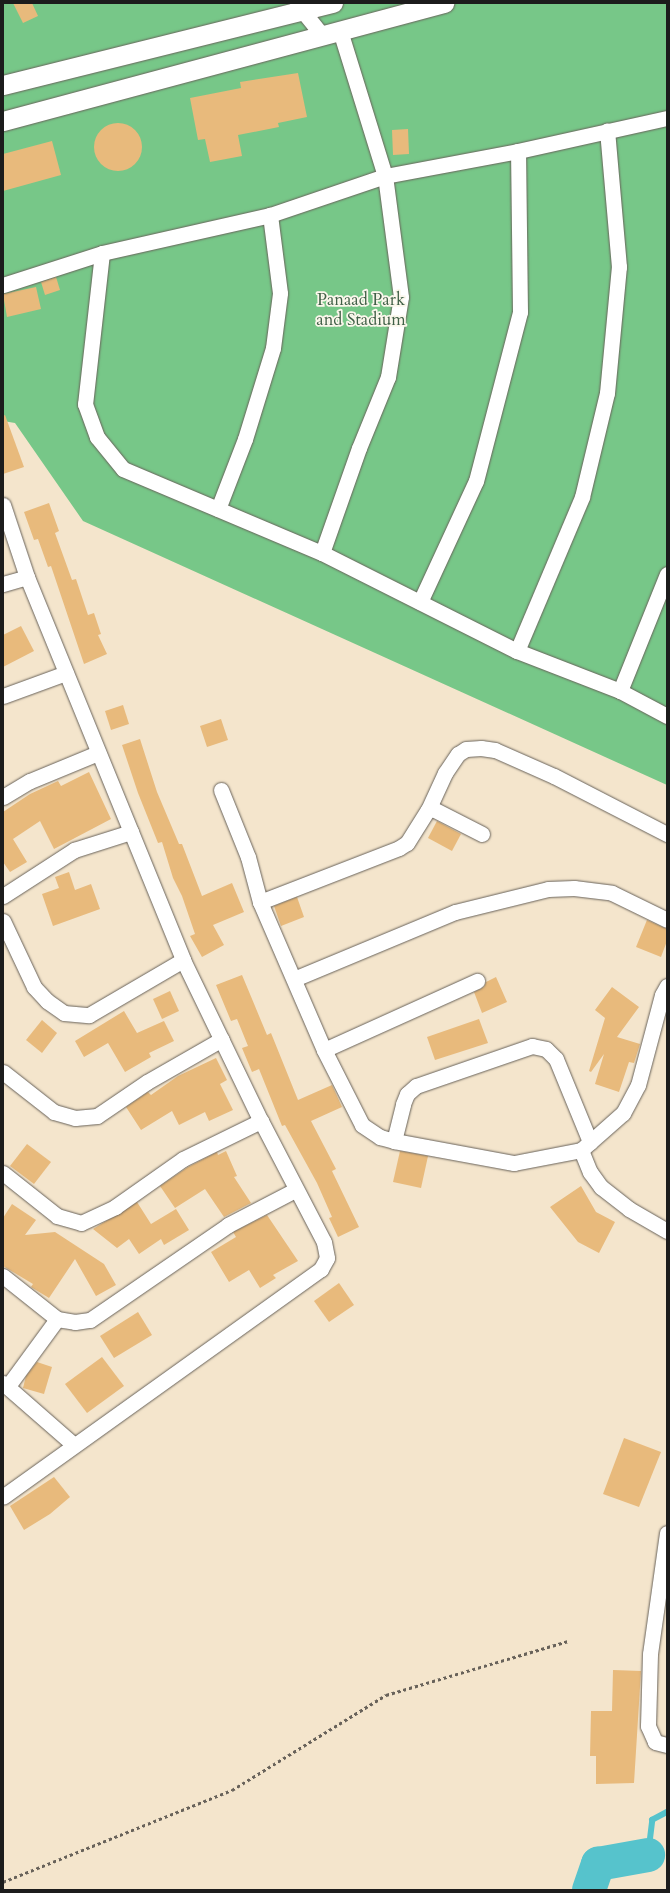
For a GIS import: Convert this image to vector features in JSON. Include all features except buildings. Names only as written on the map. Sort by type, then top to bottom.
[{"type":"street","points":[[3,85],[300,7],[333,3]]},
{"type":"street","points":[[3,121],[444,3]]},
{"type":"street","points":[[300,7],[322,35]]},
{"type":"street","points":[[322,553],[359,448],[388,377],[400,297],[386,176],[340,31]]},
{"type":"street","points":[[3,285],[102,253],[270,215],[386,176],[518,151],[667,118]]},
{"type":"street","points":[[517,651],[582,497],[607,393],[618,267],[607,131]]},
{"type":"street","points":[[420,602],[476,481],[520,312],[518,151]]},
{"type":"street","points":[[218,509],[245,439],[273,348],[280,293],[270,215]]},
{"type":"street","points":[[102,253],[84,404],[97,437],[123,469],[322,553],[517,651],[620,691],[667,716]]},
{"type":"street","points":[[3,505],[26,577],[182,960],[295,1190],[324,1242],[327,1258],[321,1269],[3,1497]]},
{"type":"street","points":[[620,691],[667,574]]},
{"type":"street","points":[[3,584],[26,577]]},
{"type":"street","points":[[3,696],[66,673]]},
{"type":"street","points":[[260,902],[407,844],[428,810],[445,773],[458,754],[466,749],[481,748],[495,750],[554,776],[667,834]]},
{"type":"street","points":[[3,797],[30,781],[98,753]]},
{"type":"street","points":[[221,790],[248,857],[260,902],[324,1050],[362,1125],[380,1137],[394,1141],[514,1163],[586,1146],[623,1113],[638,1085],[662,995],[667,986]]},
{"type":"street","points":[[428,810],[433,809],[482,834]]},
{"type":"street","points":[[3,896],[74,850],[131,832]]},
{"type":"street","points":[[294,979],[455,912],[548,889],[574,888],[612,893],[667,920]]},
{"type":"street","points":[[3,921],[34,987],[48,1001],[64,1013],[89,1015],[182,960]]},
{"type":"street","points":[[324,1050],[477,981]]},
{"type":"street","points":[[3,1072],[54,1112],[75,1118],[97,1116],[147,1082],[222,1039]]},
{"type":"street","points":[[394,1141],[403,1104],[407,1094],[416,1086],[532,1046],[546,1049],[556,1059],[586,1146],[590,1172],[601,1187],[629,1209],[667,1231]]},
{"type":"street","points":[[3,1173],[57,1216],[80,1223],[115,1207],[183,1159],[261,1122]]},
{"type":"street","points":[[3,1276],[57,1318],[75,1322],[90,1320],[228,1225],[295,1190]]},
{"type":"street","points":[[57,1318],[5,1384],[74,1445]]},
{"type":"street","points":[[667,1533],[650,1654],[648,1726],[655,1742],[667,1745]]},
{"type":"path","points":[[3,1882],[232,1790],[386,1695],[568,1641]]},
{"type":"green space","name":"Panaad Park and Stadium","points":[[3,3],[667,3],[667,785],[83,521],[15,423],[3,421]]},
{"type":"waterway","points":[[648,1855],[652,1820],[667,1812]]},
{"type":"waterway","points":[[589,1890],[598,1864],[648,1855]]}]
